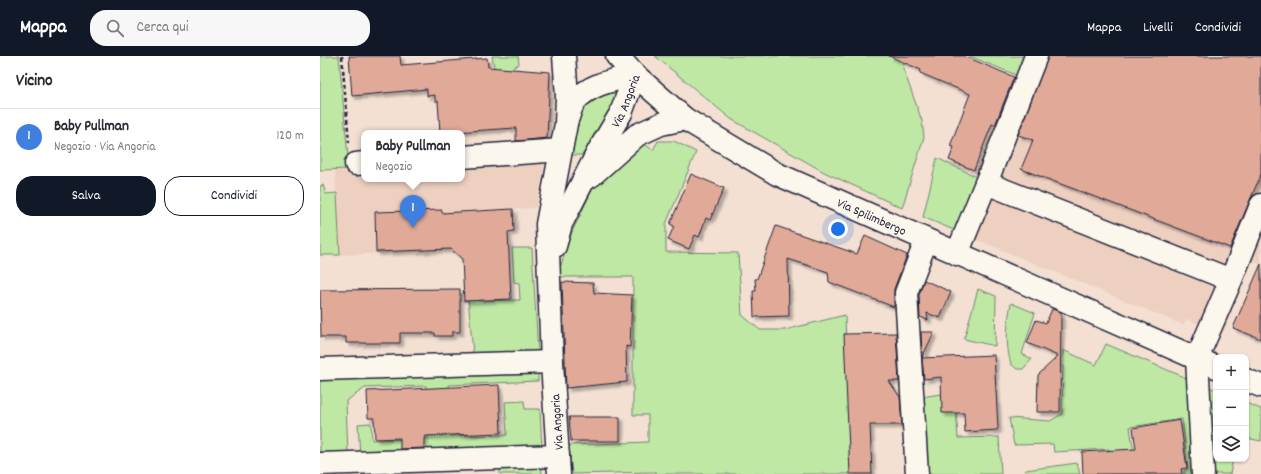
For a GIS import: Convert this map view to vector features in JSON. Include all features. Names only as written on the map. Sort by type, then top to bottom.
[{"type":"street","name":"Via Angoria","points":[[559,465],[552,362],[547,224],[566,124],[567,88],[564,56]]},
{"type":"street","name":"Via Spilimbergo","points":[[617,56],[635,75],[685,119],[777,174],[926,241],[1206,362]]},
{"type":"street","points":[[957,254],[1036,56]]},
{"type":"street","name":"Via Angoria","points":[[566,124],[574,103],[590,90],[606,82],[635,75]]},
{"type":"street","name":"Via Angoria","points":[[548,274],[561,224],[599,150],[621,113],[635,75]]},
{"type":"street","name":"Via Angoria","points":[[582,184],[637,135],[661,124],[685,119]]},
{"type":"street","points":[[465,156],[561,150]]},
{"type":"street","points":[[986,183],[1231,280]]},
{"type":"street","points":[[1203,474],[1206,362],[1231,280],[1261,205]]},
{"type":"street","points":[[917,474],[906,294],[926,241]]},
{"type":"street","points":[[320,368],[552,362]]},
{"type":"street","points":[[1249,381],[1261,386]]},
{"type":"street","points":[[320,464],[559,465]]},
{"type":"path","points":[[342,56],[350,155],[360,164]]},
{"type":"shaded area","points":[[1023,56],[1261,56],[1261,265],[1252,261],[1222,335],[1187,319],[1183,325],[956,231]]},
{"type":"shaded area","points":[[546,156],[536,208],[471,211],[473,250],[340,255],[335,170],[361,168],[361,182],[465,182],[465,162]]},
{"type":"green space","points":[[320,56],[339,56],[349,169],[320,170]]},
{"type":"green space","points":[[492,56],[518,56],[519,64],[496,77]]},
{"type":"green space","points":[[655,56],[907,56],[903,68],[922,121],[924,137],[902,208],[824,172],[731,119]]},
{"type":"green space","points":[[969,56],[1023,56],[1016,75]]},
{"type":"green space","points":[[615,90],[612,108],[599,132],[582,155],[572,155],[570,151],[577,118],[580,111],[585,104],[592,99]]},
{"type":"green space","points":[[658,141],[674,141],[696,152],[666,224],[666,252],[738,253],[742,315],[760,330],[785,330],[845,315],[850,474],[656,474],[656,472],[572,474],[569,445],[648,442],[648,415],[633,415],[633,277],[557,277],[572,232],[592,190],[617,165],[644,144],[653,150]]},
{"type":"green space","points":[[937,158],[977,177],[956,231],[923,217]]},
{"type":"green space","points":[[323,185],[326,194],[337,193],[340,255],[320,255],[320,186]]},
{"type":"green space","points":[[512,248],[532,248],[538,352],[473,354],[466,275],[476,274],[478,301],[520,300],[519,283],[514,282]]},
{"type":"green space","points":[[978,289],[996,296],[995,346],[964,339]]},
{"type":"green space","points":[[1011,303],[1035,313],[1022,354],[1032,359],[1023,369],[1017,369],[1011,364],[1009,357],[1007,334]]},
{"type":"green space","points":[[1106,344],[1191,380],[1196,474],[1184,474],[1184,471],[1188,469],[1182,419],[1130,427],[1137,474],[1110,474],[1109,449],[1054,452],[1053,444],[1014,445],[1009,418],[1050,421],[1062,414],[1063,350],[1096,365]]},
{"type":"green space","points":[[538,374],[538,381],[449,385],[451,436],[507,435],[505,402],[524,401],[525,409],[540,409],[542,449],[360,455],[358,424],[371,423],[372,440],[428,439],[426,386],[365,388],[346,401],[348,455],[320,456],[320,379]]},
{"type":"green space","points":[[1205,385],[1213,389],[1213,462],[1232,462],[1230,474],[1211,474]]},
{"type":"green space","points":[[955,392],[958,438],[999,437],[1001,474],[925,474],[921,397]]},
{"type":"green space","points":[[1249,404],[1261,409],[1261,441],[1249,439]]},
{"type":"green space","points":[[1077,463],[1080,474],[1022,474],[1026,470]]},
{"type":"green space","points":[[541,466],[542,474],[500,474],[500,468]]},
{"type":"building","points":[[349,56],[400,56],[401,65],[487,58],[488,67],[550,72],[547,138],[516,141],[516,128],[465,131],[465,130],[440,130],[438,101],[435,101],[435,95],[427,96],[427,89],[352,96]]},
{"type":"building","points":[[889,56],[964,56],[1014,77],[995,125],[992,124],[974,170],[949,160],[954,147],[950,146],[970,94],[920,73],[921,70]]},
{"type":"building","points":[[1048,56],[1261,56],[1261,174],[1230,248],[1021,169],[1033,140],[1018,135]]},
{"type":"building","points":[[691,174],[724,188],[710,220],[706,218],[699,237],[695,235],[689,249],[668,240],[674,226],[670,224]]},
{"type":"building","points":[[513,209],[514,231],[508,232],[511,299],[464,301],[462,259],[451,249],[376,252],[375,212],[442,210],[442,213]]},
{"type":"building","points":[[776,226],[857,254],[865,236],[907,255],[894,289],[894,307],[829,282],[828,272],[788,259],[789,316],[754,317],[753,291],[756,291],[755,279],[757,279]]},
{"type":"building","points":[[1261,264],[1261,339],[1233,328]]},
{"type":"building","points":[[924,280],[951,292],[940,318],[927,313],[928,320],[920,317],[919,295]]},
{"type":"building","points":[[562,282],[593,283],[594,293],[632,295],[630,347],[626,346],[627,382],[566,388]]},
{"type":"building","points":[[460,289],[460,332],[452,332],[452,336],[435,336],[435,333],[400,333],[400,343],[346,343],[346,337],[321,337],[320,290]]},
{"type":"building","points":[[1052,309],[1061,312],[1060,412],[1037,412],[1038,375],[1058,356],[1027,343],[1036,320],[1046,323]]},
{"type":"building","points":[[921,332],[934,332],[922,358]]},
{"type":"building","points":[[896,333],[899,381],[889,381],[900,397],[902,425],[870,425],[872,474],[850,474],[844,334]]},
{"type":"building","points":[[994,355],[998,428],[997,430],[965,432],[964,413],[942,413],[941,377],[924,379],[922,358]]},
{"type":"building","points":[[499,385],[501,433],[426,436],[424,438],[424,448],[400,449],[400,438],[375,439],[374,418],[368,418],[367,391]]},
{"type":"building","points":[[569,417],[620,417],[620,441],[571,441]]},
{"type":"building","points":[[1180,420],[1187,468],[1181,469],[1182,474],[1083,474],[1082,452],[1136,449],[1133,428]]},
{"type":"place","name":"Baby Pullman","points":[[413,228]]}]
